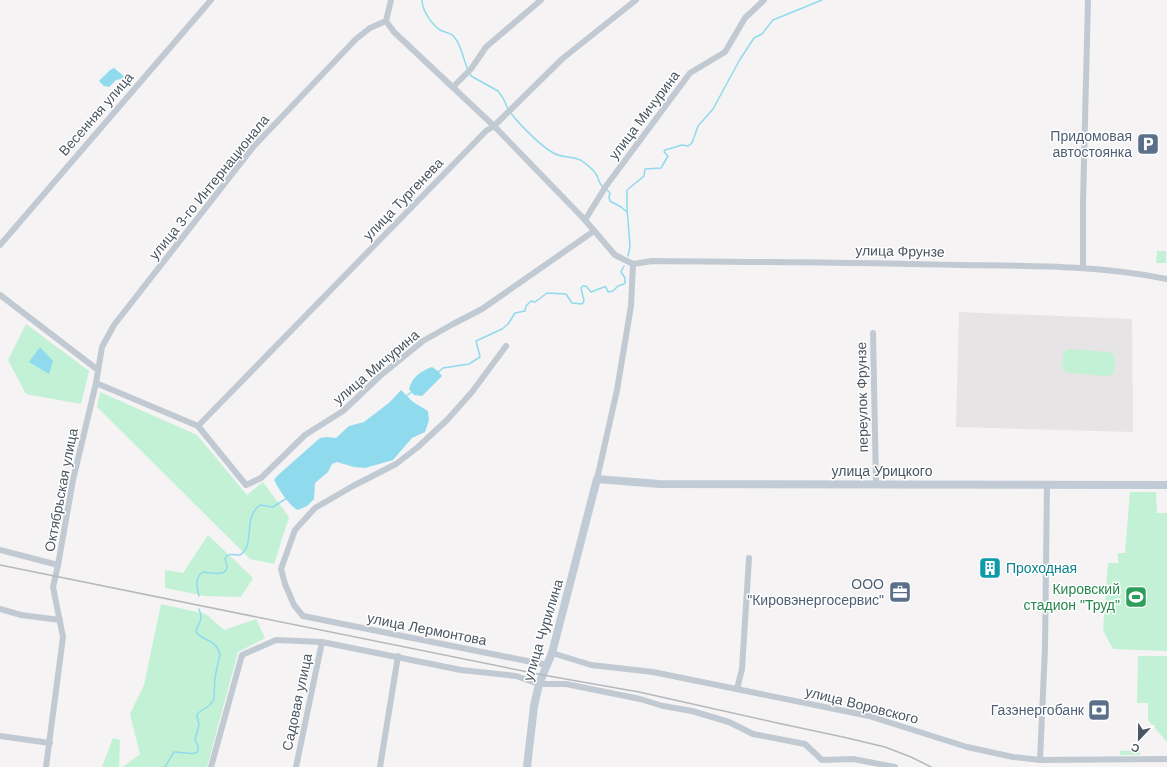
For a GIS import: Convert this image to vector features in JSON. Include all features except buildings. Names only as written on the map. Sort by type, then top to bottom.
[{"type":"street","name":"Весенняя улица","points":[[0,245],[211,0]]},
{"type":"street","points":[[391,0],[386,21],[394,32],[494,126],[585,220],[615,255],[633,264],[631,306],[617,390],[597,479]]},
{"type":"street","points":[[453,87],[471,69],[486,47],[541,0]]},
{"type":"street","name":"улица Тургенева","points":[[198,426],[486,131],[494,126],[562,59],[636,0]]},
{"type":"street","name":"улица Мичурина","points":[[585,220],[606,186],[690,73],[725,52],[745,18],[764,0]]},
{"type":"street","points":[[1083,267],[1083,194],[1088,0]]},
{"type":"street","name":"улица 3-го Интернационала","points":[[87,419],[96,383],[102,346],[114,325],[254,146],[356,39],[370,28],[386,21]]},
{"type":"street","name":"улица Мичурина","points":[[198,426],[246,485],[262,478],[305,435],[344,411],[380,376],[423,341],[482,309],[594,231]]},
{"type":"street","name":"улица Фрунзе","points":[[633,264],[660,261],[1083,267],[1136,273],[1167,279]]},
{"type":"street","points":[[0,295],[98,370]]},
{"type":"street","name":"переулок Фрунзе","points":[[873,333],[876,484]]},
{"type":"street","name":"улица Лермонтова","points":[[506,346],[472,392],[447,420],[418,447],[396,464],[315,508],[295,530],[281,569],[291,598],[303,616],[547,665]]},
{"type":"street","points":[[96,383],[198,426]]},
{"type":"street","name":"Октябрьская улица","points":[[46,767],[63,637],[53,587],[73,480],[87,419]]},
{"type":"street","name":"улица Урицкого","points":[[597,479],[659,484],[1167,485]]},
{"type":"street","name":"улица Чурилина","points":[[527,767],[534,706],[539,684],[552,653],[597,479]]},
{"type":"street","points":[[1040,760],[1045,648],[1047,484]]},
{"type":"street","name":"Октябрьская улица","points":[[0,550],[58,566]]},
{"type":"street","points":[[738,689],[742,669],[748,558]]},
{"type":"street","points":[[0,609],[21,615],[60,620]]},
{"type":"street","points":[[211,767],[242,655],[276,640],[322,642],[398,656],[461,670],[516,676],[539,684],[566,684],[640,699],[663,706],[692,711],[728,722],[753,734],[805,744],[822,760],[853,759],[895,767]]},
{"type":"street","name":"Садовая улица","points":[[296,767],[322,642]]},
{"type":"street","name":"улица Воровского","points":[[552,653],[592,665],[653,672],[868,716],[966,747],[1013,757],[1040,760],[1167,758]]},
{"type":"street","points":[[380,767],[398,656]]},
{"type":"street","points":[[0,736],[50,743]]},
{"type":"street","points":[[822,760],[822,767]]},
{"type":"shaded area","points":[[959,312],[1132,319],[1133,432],[956,427]]},
{"type":"green space","points":[[1157,251],[1166,251],[1166,263],[1156,263]]},
{"type":"green space","points":[[26,324],[89,371],[81,404],[26,394],[8,360]]},
{"type":"green space","points":[[1067,349],[1111,352],[1115,359],[1113,374],[1107,376],[1067,373],[1062,368],[1063,355]]},
{"type":"green space","points":[[100,392],[197,435],[247,495],[263,482],[289,517],[274,564],[250,559],[97,407]]},
{"type":"green space","name":"Кировский стадион \"Труд\"","points":[[1130,492],[1156,492],[1157,513],[1167,513],[1167,651],[1113,649],[1103,630],[1108,563],[1118,563],[1118,553],[1125,553]]},
{"type":"green space","points":[[208,535],[253,578],[241,597],[205,596],[165,588],[165,570],[183,573]]},
{"type":"green space","points":[[161,604],[206,614],[224,630],[256,619],[265,638],[238,652],[207,767],[123,767],[140,754],[130,714],[144,685]]},
{"type":"green space","points":[[1138,656],[1167,656],[1167,742],[1148,720],[1148,703],[1137,703]]},
{"type":"green space","points":[[113,738],[120,740],[119,767],[102,767]]},
{"type":"green space","points":[[1140,750],[1140,755],[1120,755],[1120,751]]},
{"type":"water","points":[[114,68],[126,78],[116,80],[109,87],[104,86],[99,81]]},
{"type":"water","points":[[40,347],[53,361],[49,374],[29,362]]},
{"type":"water","points":[[432,367],[442,376],[422,396],[414,395],[409,389],[412,381],[424,370]]},
{"type":"water","points":[[401,390],[413,402],[428,411],[429,420],[425,432],[412,438],[393,460],[365,468],[354,467],[337,462],[332,464],[328,472],[315,483],[314,499],[307,506],[298,510],[291,505],[274,480],[277,476],[320,438],[336,438],[349,426],[364,422],[390,402]]},
{"type":"waterway","points":[[422,0],[422,4],[431,22],[438,29],[454,36],[461,49],[468,70]]},
{"type":"waterway","points":[[628,256],[630,246],[627,190],[644,176],[645,169],[661,168],[668,156],[664,152],[665,150],[682,145],[688,146],[692,143],[698,126],[713,109],[739,61],[754,38],[762,34],[773,20],[822,0]]},
{"type":"waterway","points":[[470,73],[471,76],[498,91],[508,109]]},
{"type":"waterway","points":[[510,112],[519,123],[546,148],[558,155],[579,159],[587,165],[595,172],[600,184],[603,187]]},
{"type":"waterway","points":[[606,189],[610,193],[610,201],[627,212]]},
{"type":"waterway","points":[[437,373],[443,368],[469,364],[480,357],[476,341],[502,329],[508,324],[515,313],[525,311],[526,306],[531,301],[535,302],[547,293],[566,294],[572,303],[582,304],[584,301],[581,288],[583,286],[586,286],[591,292],[604,287],[606,287],[608,292],[613,291],[618,286],[625,283],[625,278],[621,272],[624,266]]},
{"type":"waterway","points":[[405,397],[413,391]]},
{"type":"waterway","points":[[199,596],[197,580],[200,574],[203,572],[217,574],[225,572],[227,569],[225,559],[227,555],[240,555],[245,551],[249,538],[250,524],[255,510],[260,505],[273,507],[287,498]]},
{"type":"waterway","points":[[165,767],[174,752],[192,754],[198,751],[195,740],[199,725],[197,715],[210,705],[214,699],[215,677],[220,654],[215,645],[196,632],[201,619],[199,609]]},
{"type":"railway","points":[[0,565],[543,675],[639,692],[885,747],[931,767]]},
{"type":"place","name":"Придомовая автостоянка","points":[[1148,144]]},
{"type":"place","name":"Проходная","points":[[990,568]]},
{"type":"place","name":"ООО \"Кировэнергосервис\"","points":[[900,592]]},
{"type":"place","name":"Кировский стадион \"Труд\"","points":[[1136,597]]},
{"type":"place","name":"Газэнергобанк","points":[[1099,710]]}]
